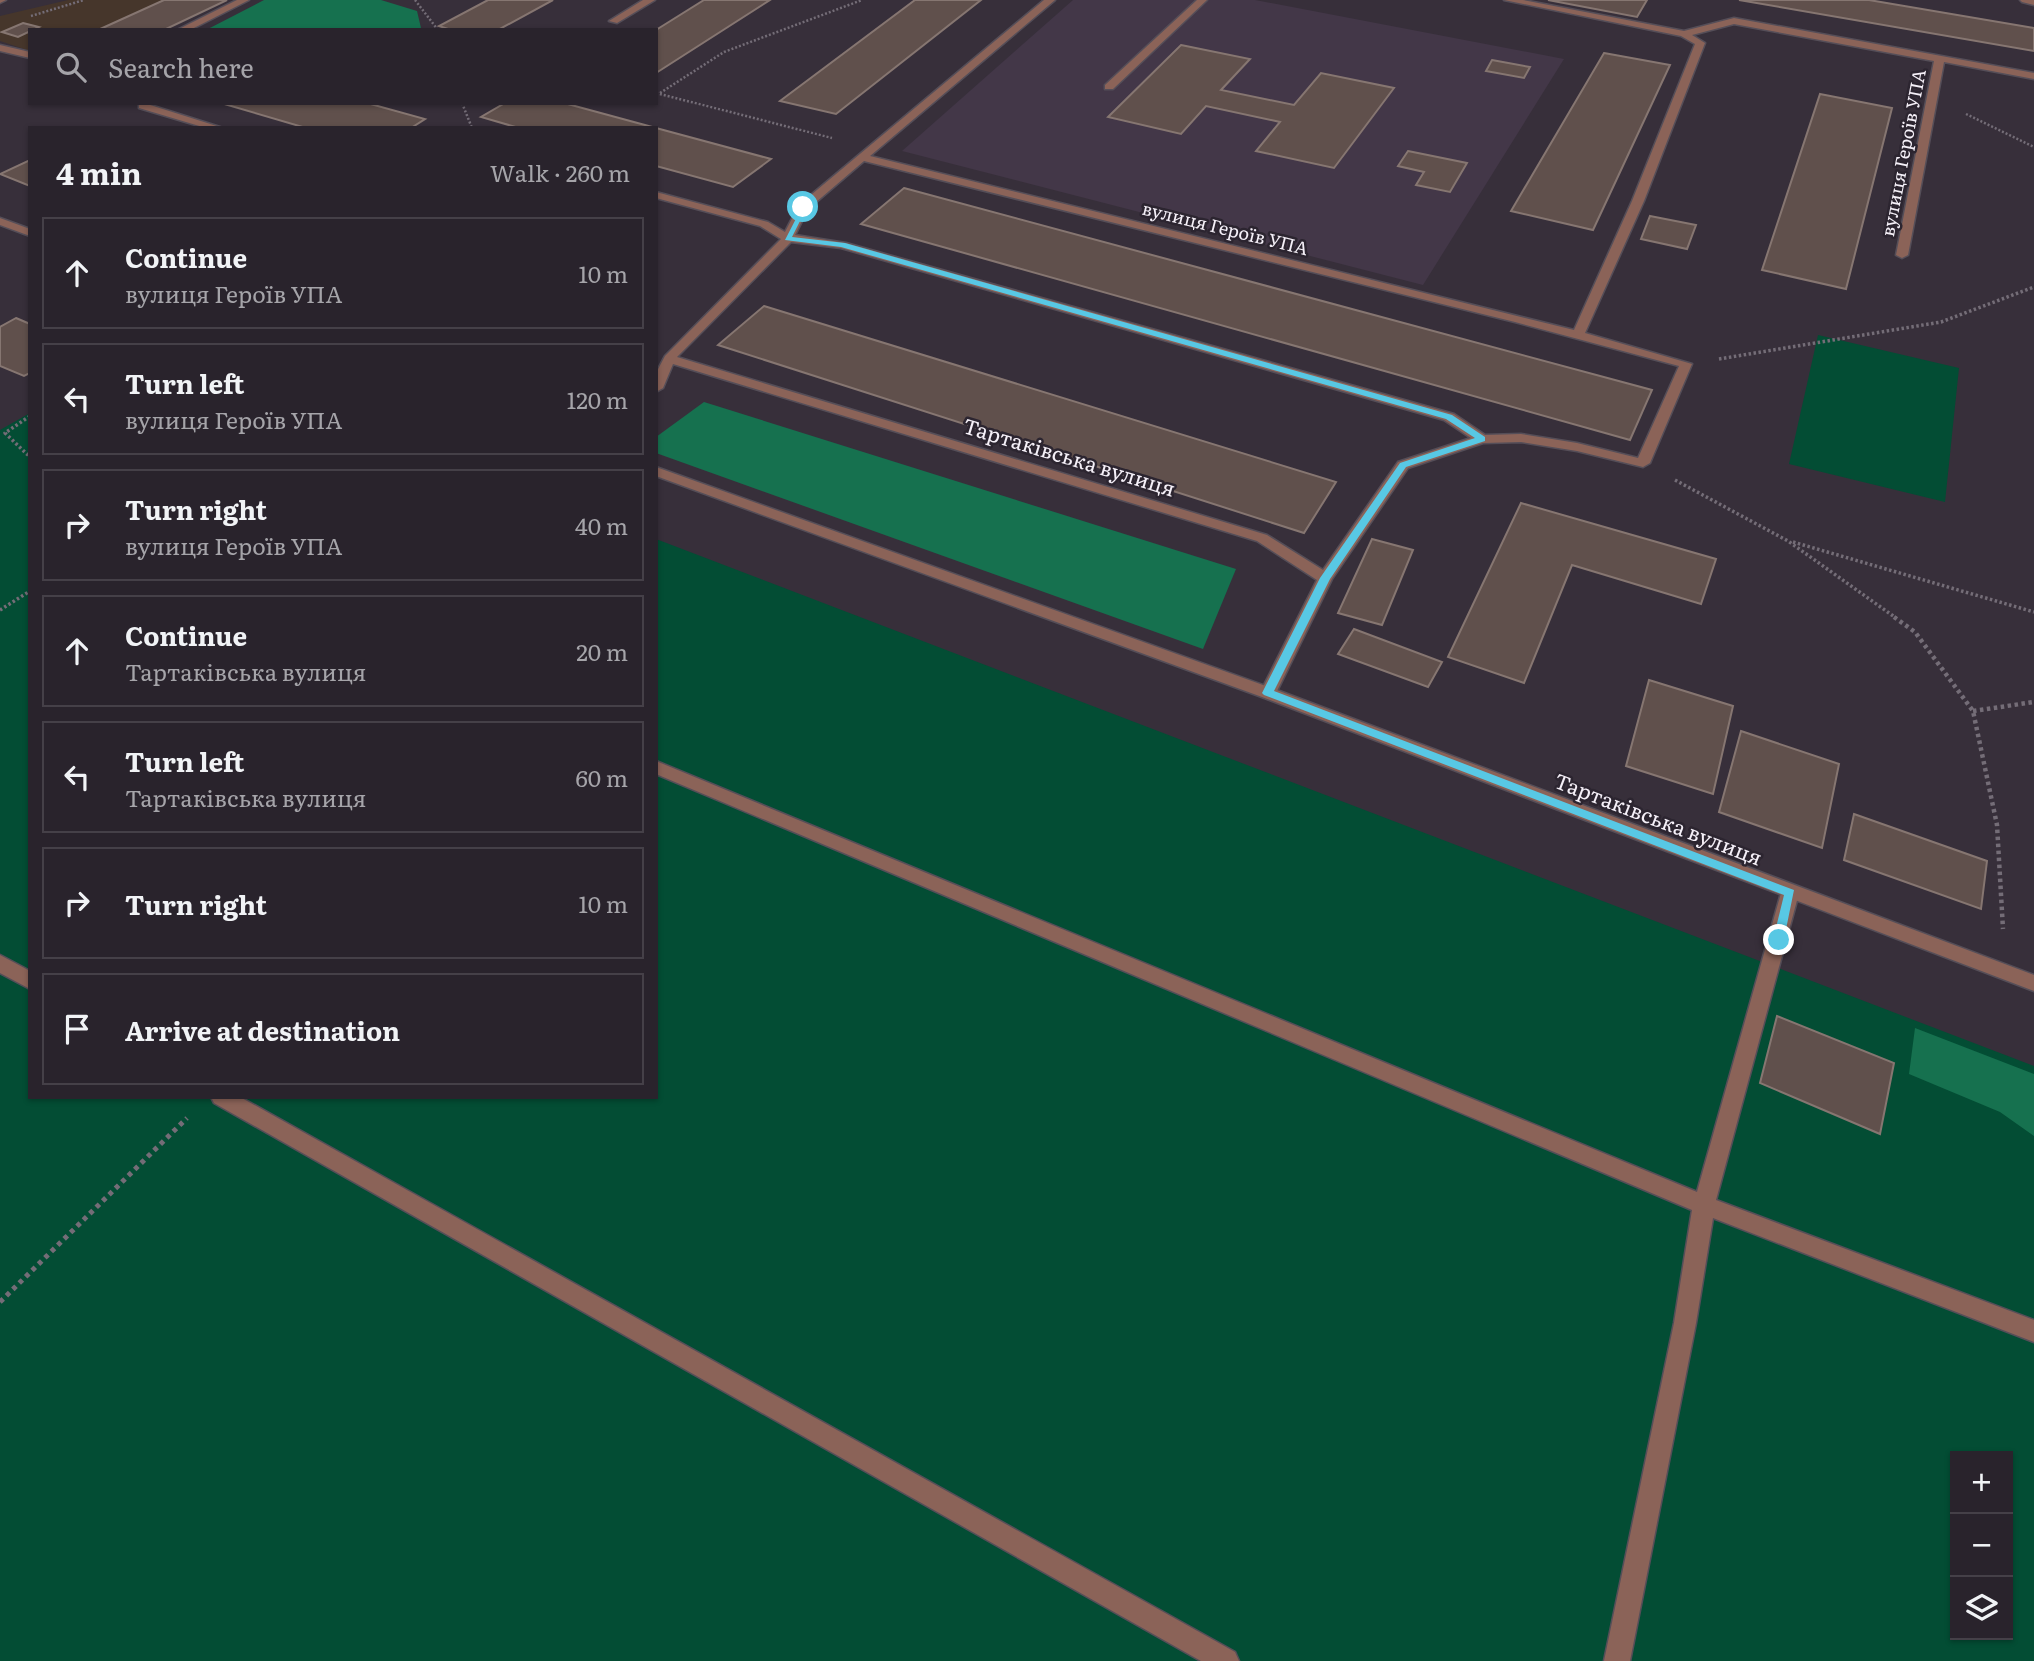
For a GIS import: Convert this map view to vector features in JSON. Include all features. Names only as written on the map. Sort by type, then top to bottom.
[{"type":"street","points":[[186,28],[244,0]]},
{"type":"street","points":[[614,21],[650,0]]},
{"type":"street","points":[[658,384],[670,359],[719,305],[788,238],[803,207],[1050,0]]},
{"type":"street","points":[[1109,87],[1202,0]]},
{"type":"street","name":"вулиця Героїв УПА","points":[[1509,0],[1684,34],[1734,21],[2034,76]]},
{"type":"street","points":[[2025,0],[2034,2]]},
{"type":"street","points":[[1578,335],[1637,201],[1700,43],[1684,34]]},
{"type":"street","points":[[0,48],[28,55]]},
{"type":"street","name":"вулиця Героїв УПА","points":[[1902,255],[1940,57]]},
{"type":"street","points":[[143,106],[211,126]]},
{"type":"street","name":"вулиця Героїв УПА","points":[[863,158],[1686,364]]},
{"type":"street","points":[[658,196],[764,224],[788,238],[842,245],[1449,417],[1482,439]]},
{"type":"street","points":[[0,221],[28,232]]},
{"type":"street","name":"Тартаківська вулиця","points":[[670,359],[1262,538],[1325,578]]},
{"type":"street","points":[[1268,693],[1325,578],[1403,465],[1482,439],[1521,438],[1577,447],[1643,463],[1686,364]]},
{"type":"street","name":"Тартаківська вулиця","points":[[658,472],[1268,693],[1790,893],[2034,983]]},
{"type":"street","points":[[658,768],[1704,1205],[2034,1331]]},
{"type":"street","points":[[1617,1661],[1685,1323],[1704,1205],[1790,893]]},
{"type":"street","points":[[0,963],[28,980]]},
{"type":"street","points":[[225,1099],[1226,1661]]},
{"type":"path","points":[[27,17],[84,0]]},
{"type":"path","points":[[415,0],[436,28]]},
{"type":"path","points":[[658,93],[724,52],[862,0]]},
{"type":"path","points":[[658,93],[825,134],[836,140]]},
{"type":"path","points":[[463,105],[471,126]]},
{"type":"path","points":[[1686,364],[1773,352],[1818,341],[1941,322],[2034,287]]},
{"type":"path","points":[[0,436],[28,417]]},
{"type":"path","points":[[5,433],[28,455]]},
{"type":"path","points":[[1643,463],[1788,541],[1915,632],[1973,710],[1997,825],[2004,943],[1999,970]]},
{"type":"path","points":[[1788,541],[2034,612]]},
{"type":"path","points":[[0,610],[28,592]]},
{"type":"path","points":[[1973,710],[2034,702]]},
{"type":"path","points":[[0,1302],[188,1117]]},
{"type":"shaded area","points":[[68,0],[175,0],[112,28],[28,28],[28,50],[0,41],[0,16]]},
{"type":"shaded area","points":[[1073,0],[1255,0],[1564,59],[1423,285],[902,151]]},
{"type":"green space","points":[[264,0],[381,0],[417,11],[421,28],[210,28]]},
{"type":"green space","points":[[1818,335],[1959,368],[1945,502],[1789,464]]},
{"type":"green space","points":[[704,402],[1236,569],[1203,649],[658,454],[658,436]]},
{"type":"green space","points":[[28,414],[28,1099],[658,1099],[658,540],[2034,1066],[2034,1661],[0,1661],[0,430]]},
{"type":"green space","points":[[1915,1028],[2034,1074],[2034,1136],[2000,1112],[1909,1074]]},
{"type":"building","points":[[164,0],[227,0],[168,28],[102,28]]},
{"type":"building","points":[[488,0],[553,0],[502,28],[439,26]]},
{"type":"building","points":[[704,0],[770,0],[658,72],[658,29]]},
{"type":"building","points":[[915,0],[981,0],[836,114],[780,101]]},
{"type":"building","points":[[1548,0],[1647,0],[1637,17]]},
{"type":"building","points":[[1739,0],[1869,0],[2034,28],[2034,51]]},
{"type":"building","points":[[23,23],[39,27],[28,28],[28,32],[18,37],[2,32]]},
{"type":"building","points":[[1181,45],[1250,59],[1221,90],[1294,105],[1321,73],[1394,88],[1334,168],[1256,151],[1280,122],[1206,106],[1181,134],[1108,117]]},
{"type":"building","points":[[1604,53],[1670,65],[1593,230],[1511,211]]},
{"type":"building","points":[[1492,60],[1530,67],[1524,78],[1486,71]]},
{"type":"building","points":[[1820,94],[1892,108],[1846,289],[1762,270]]},
{"type":"building","points":[[228,105],[374,105],[425,119],[414,126],[299,126]]},
{"type":"building","points":[[502,105],[571,105],[649,126],[512,126],[481,117]]},
{"type":"building","points":[[658,129],[771,159],[733,187],[658,167]]},
{"type":"building","points":[[1408,151],[1467,163],[1450,192],[1416,185],[1424,172],[1398,166]]},
{"type":"building","points":[[28,161],[28,185],[0,174]]},
{"type":"building","points":[[904,188],[1652,390],[1630,440],[861,224]]},
{"type":"building","points":[[1650,216],[1696,225],[1687,249],[1641,239]]},
{"type":"building","points":[[764,306],[1336,482],[1304,533],[718,345]]},
{"type":"building","points":[[16,318],[28,323],[28,374],[24,376],[0,366],[0,327]]},
{"type":"building","points":[[1521,503],[1716,559],[1701,604],[1572,565],[1524,683],[1448,657]]},
{"type":"building","points":[[1372,539],[1413,550],[1382,625],[1338,613]]},
{"type":"building","points":[[1354,629],[1442,662],[1428,687],[1338,654]]},
{"type":"building","points":[[1649,680],[1733,706],[1713,794],[1626,766]]},
{"type":"building","points":[[1741,731],[1839,764],[1822,848],[1719,812]]},
{"type":"building","points":[[1854,814],[1987,861],[1981,909],[1844,860]]},
{"type":"building","points":[[1777,1016],[1894,1063],[1880,1134],[1760,1083]]},
{"type":"route","points":[[803,207],[788,238],[842,245],[1449,417],[1482,439],[1403,465],[1325,578],[1268,693],[1790,893],[1779,940]]}]
